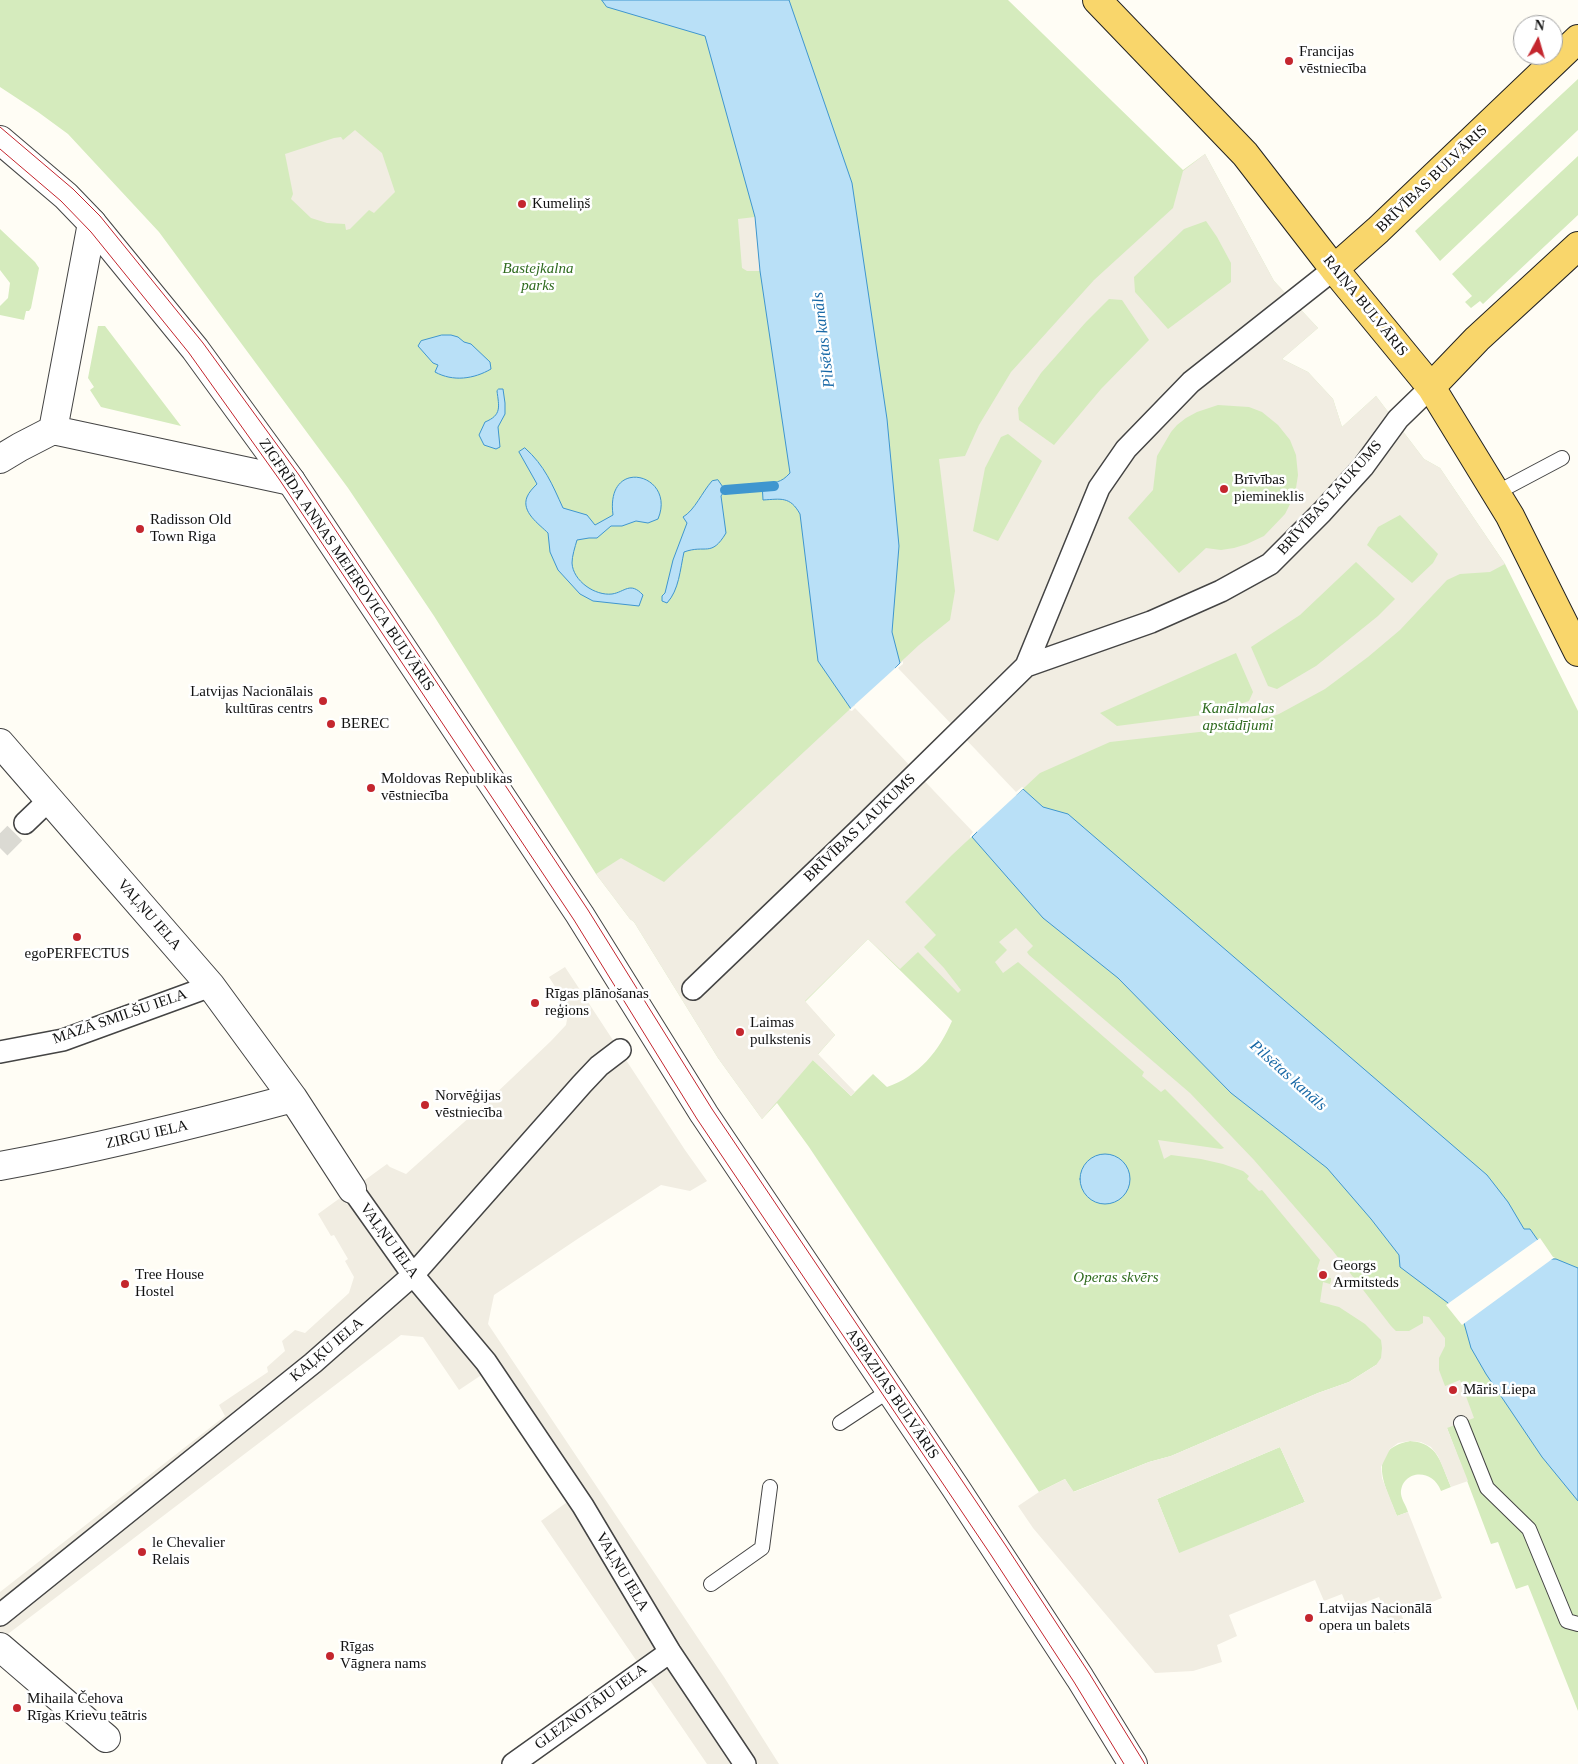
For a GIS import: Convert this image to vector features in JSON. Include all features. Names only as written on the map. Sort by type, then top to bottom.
[{"type":"main road","name":"RAIŅA BULVĀRIS","points":[[1097,0],[1245,154],[1334,269],[1431,387],[1510,516],[1578,652]]},
{"type":"main road","name":"BRĪVĪBAS BULVĀRIS","points":[[1334,269],[1378,230],[1578,40]]},
{"type":"main road","points":[[1431,387],[1477,340],[1578,246]]},
{"type":"street","name":"ZIGFRĪDA ANNAS MEIEROVICA BULVĀRIS","points":[[0,140],[66,196],[92,224],[195,349],[291,481],[580,915],[649,1025]]},
{"type":"street","points":[[52,430],[92,224]]},
{"type":"street","name":"BRĪVĪBAS BULVĀRIS","points":[[1281,312],[1334,269]]},
{"type":"street","name":"BRĪVĪBAS LAUKUMS","points":[[693,989],[1026,666],[1098,488],[1126,450],[1191,382],[1281,312]]},
{"type":"street","name":"BRĪVĪBAS LAUKUMS","points":[[1026,666],[1151,622],[1221,591],[1270,564],[1322,512],[1363,467],[1398,419],[1431,387]]},
{"type":"street","points":[[0,459],[52,430],[291,481]]},
{"type":"street","name":"VAĻŅU IELA","points":[[0,743],[211,986],[293,1098],[352,1189],[413,1275],[491,1370],[583,1506],[670,1652],[745,1764]]},
{"type":"street","points":[[25,823],[49,800]]},
{"type":"street","name":"MAZĀ SMILŠU IELA","points":[[0,1052],[63,1040],[211,986]]},
{"type":"street","name":"ASPAZIJAS BULVĀRIS","points":[[649,1025],[704,1114],[955,1487],[1080,1678],[1133,1764]]},
{"type":"street","name":"KAĻĶU IELA","points":[[0,1615],[314,1363],[413,1275],[599,1066],[620,1050]]},
{"type":"street","name":"ZIRGU IELA","points":[[0,1166],[170,1130],[293,1098]]},
{"type":"street","points":[[0,1647],[106,1738]]},
{"type":"street","name":"GLEZNOTĀJU IELA","points":[[513,1764],[670,1652]]},
{"type":"lane","points":[[1496,493],[1562,458]]},
{"type":"lane","points":[[840,1422],[884,1394]]},
{"type":"lane","points":[[1461,1423],[1487,1488],[1529,1529],[1567,1621],[1578,1624]]},
{"type":"lane","points":[[711,1584],[762,1548],[770,1487]]},
{"type":"green space","points":[[0,0],[1008,0],[1183,170],[1205,154],[1274,281],[1318,328],[1282,359],[1308,372],[1333,399],[1342,427],[1376,396],[1424,459],[1440,468],[1505,564],[1578,711],[1578,1711],[1528,1585],[1516,1589],[1498,1542],[1491,1544],[1447,1428],[1376,1365],[1349,1382],[1318,1393],[1171,1456],[1149,1462],[1073,1492],[1065,1479],[1039,1492],[809,1147],[777,1103],[762,1119],[718,1058],[634,922],[596,874],[434,616],[348,488],[159,232],[68,134],[0,87]],"holes":[[[868,939],[952,1021],[941,1042],[927,1061],[909,1076],[887,1087],[873,1074],[851,1096],[813,1060],[835,1035],[805,1002]]]},
{"type":"green space","points":[[1578,79],[1578,130],[1440,261],[1415,231]]},
{"type":"green space","points":[[1578,156],[1578,215],[1483,304],[1480,301],[1471,308],[1465,302],[1472,296],[1452,274]]},
{"type":"green space","points":[[0,229],[39,268],[31,308],[29,311],[26,311],[24,320],[0,315],[0,306],[8,298],[10,283],[0,270]]},
{"type":"green space","points":[[98,326],[105,326],[181,426],[101,407],[90,390],[94,387],[88,378]]},
{"type":"green space","points":[[1410,1441],[1420,1443],[1433,1450],[1438,1456],[1451,1487],[1441,1491],[1437,1483],[1431,1478],[1417,1474],[1411,1476],[1402,1486],[1401,1494],[1408,1512],[1397,1516],[1384,1482],[1383,1461],[1387,1453],[1396,1446]]},
{"type":"green space","points":[[1280,1447],[1305,1502],[1179,1554],[1157,1499]]},
{"type":"shaded area","points":[[355,130],[382,153],[395,192],[374,213],[369,210],[350,229],[346,230],[345,224],[327,223],[311,218],[291,199],[293,194],[285,154],[334,138],[341,137],[343,140]]},
{"type":"shaded area","points":[[1205,154],[1274,281],[1318,328],[1282,359],[1308,372],[1333,399],[1342,427],[1376,396],[1424,459],[1440,468],[1505,564],[1490,572],[1460,574],[1447,580],[1400,630],[1368,657],[1325,689],[1279,714],[1258,721],[1217,730],[1110,742],[1040,773],[952,855],[905,902],[936,935],[924,947],[961,990],[958,993],[918,952],[900,969],[868,939],[805,1001],[835,1035],[818,1054],[855,1092],[851,1096],[813,1060],[762,1119],[718,1058],[634,922],[596,874],[621,858],[664,882],[919,645],[950,620],[955,591],[939,459],[965,456],[979,425],[1011,372],[1094,280],[1173,208],[1183,171]],"holes":[[[1206,221],[1231,263],[1231,282],[1168,329],[1135,292],[1134,277],[1184,229]],[[1109,299],[1122,300],[1149,340],[1101,389],[1054,445],[1019,420],[1018,408],[1041,373]],[[1218,405],[1249,407],[1262,412],[1278,425],[1290,440],[1296,455],[1298,475],[1296,488],[1285,514],[1264,536],[1234,548],[1221,550],[1206,548],[1179,573],[1128,518],[1153,490],[1157,456],[1171,432],[1186,418]],[[1008,434],[1042,461],[998,541],[973,531],[985,468],[1001,437]],[[1400,515],[1438,554],[1433,563],[1412,583],[1367,545],[1378,527]],[[1356,562],[1395,599],[1378,616],[1316,666],[1277,689],[1268,686],[1251,647],[1300,615]],[[1236,653],[1253,692],[1249,701],[1210,714],[1117,726],[1100,713]]]},
{"type":"shaded area","points":[[755,217],[760,271],[747,271],[742,268],[738,219]]},
{"type":"shaded area","points":[[1016,928],[1033,946],[1027,952],[1029,955],[1190,1093],[1254,1160],[1333,1251],[1396,1331],[1409,1331],[1423,1323],[1423,1316],[1429,1317],[1445,1338],[1445,1346],[1439,1358],[1439,1370],[1445,1386],[1460,1380],[1474,1418],[1447,1428],[1468,1481],[1451,1487],[1438,1456],[1431,1447],[1421,1442],[1398,1443],[1390,1449],[1381,1467],[1382,1478],[1397,1516],[1408,1512],[1442,1598],[1401,1614],[1407,1628],[1394,1633],[1379,1597],[1348,1609],[1342,1594],[1324,1601],[1315,1580],[1229,1615],[1237,1636],[1217,1645],[1222,1662],[1193,1671],[1155,1673],[1033,1528],[1018,1506],[1039,1492],[1065,1479],[1074,1492],[1149,1462],[1171,1456],[1318,1393],[1349,1382],[1376,1365],[1381,1358],[1382,1348],[1381,1340],[1365,1324],[1339,1307],[1320,1302],[1323,1282],[1330,1284],[1331,1278],[1322,1277],[1317,1269],[1320,1260],[1262,1190],[1259,1191],[1247,1179],[1249,1176],[1243,1171],[1201,1159],[1171,1155],[1164,1159],[1158,1140],[1224,1148],[1165,1089],[1161,1092],[1142,1076],[1144,1072],[1018,962],[1003,973],[995,962],[1007,950],[999,942]],"holes":[[[1280,1447],[1305,1502],[1179,1553],[1157,1499]]]},
{"type":"shaded area","points":[[565,967],[707,1181],[690,1191],[661,1185],[579,1238],[494,1295],[488,1324],[724,1677],[779,1764],[707,1764],[541,1521],[570,1500],[483,1374],[459,1390],[423,1337],[401,1335],[0,1640],[0,1592],[225,1416],[219,1405],[268,1372],[267,1367],[285,1351],[282,1341],[295,1330],[305,1333],[349,1293],[354,1277],[345,1261],[348,1259],[334,1235],[331,1236],[318,1214],[387,1164],[406,1174],[551,1041],[566,1025],[569,1009],[549,977]]},
{"type":"water","name":"Pilsētas kanāls","points":[[602,0],[789,0],[852,183],[887,419],[899,546],[892,632],[900,663],[895,668],[1016,795],[1023,789],[1043,807],[1068,814],[1487,1175],[1508,1202],[1524,1229],[1530,1229],[1551,1259],[1556,1259],[1578,1268],[1578,1501],[1542,1457],[1486,1374],[1471,1348],[1464,1323],[1448,1303],[1400,1267],[1399,1255],[1327,1168],[1231,1093],[1118,978],[1043,918],[972,837],[977,832],[855,705],[851,709],[818,661],[800,514],[789,501],[780,499],[763,500],[762,483],[778,482],[790,473],[760,271],[755,217],[705,36],[607,7]]},
{"type":"water","points":[[442,335],[458,337],[464,342],[471,344],[490,362],[491,369],[478,375],[463,378],[449,377],[435,372],[438,365],[433,363],[418,346],[421,341]]},
{"type":"water","points":[[503,389],[505,414],[498,427],[500,447],[496,449],[484,445],[479,435],[485,422],[497,413],[499,406],[497,391]]},
{"type":"water","points":[[525,448],[543,469],[563,508],[587,515],[595,525],[613,515],[613,496],[619,484],[629,478],[640,478],[650,482],[658,491],[661,503],[658,519],[648,523],[636,521],[622,526],[611,526],[597,538],[577,540],[572,563],[576,576],[586,586],[599,593],[612,594],[631,588],[638,591],[643,595],[639,606],[593,601],[580,594],[558,570],[550,552],[548,533],[526,508],[527,497],[537,484],[519,452]]},
{"type":"water","points":[[718,480],[725,490],[721,496],[726,533],[721,541],[712,548],[684,552],[679,579],[674,592],[667,603],[662,601],[673,560],[687,523],[683,517],[691,510],[712,481]]},
{"type":"water","points":[[1105,1154],[1119,1158],[1126,1165],[1130,1179],[1126,1193],[1119,1200],[1105,1204],[1091,1200],[1084,1193],[1080,1179],[1084,1165],[1091,1158]]},
{"type":"pier","points":[[903,661],[903,664],[898,668],[1016,792],[1022,787],[1024,788],[970,838],[973,832],[855,708],[852,711],[849,710]]},
{"type":"pier","points":[[1540,1238],[1553,1257],[1555,1257],[1462,1325],[1446,1305]]},
{"type":"waterway","points":[[725,490],[774,486]]},
{"type":"tunnel","points":[[0,848],[25,823]]},
{"type":"tram line","points":[[0,127],[73,189],[100,216],[203,343],[299,475],[588,910],[712,1109],[1006,1546],[1089,1673],[1145,1764]]},
{"type":"tram line","points":[[0,149],[61,201],[91,232],[189,353],[279,479],[574,920],[697,1119],[991,1555],[1074,1682],[1124,1764]]},
{"type":"place","name":"Francijas vēstniecība","points":[[1289,61]]},
{"type":"place","name":"Kumeliņš","points":[[522,204]]},
{"type":"place","name":"Brīvības piemineklis","points":[[1224,489]]},
{"type":"place","name":"Radisson Old Town Riga","points":[[140,529]]},
{"type":"place","name":"Latvijas Nacionālais kultūras centrs","points":[[323,701]]},
{"type":"place","name":"BEREC","points":[[331,724]]},
{"type":"place","name":"Moldovas Republikas vēstniecība","points":[[371,788]]},
{"type":"place","name":"egoPERFECTUS","points":[[77,937]]},
{"type":"place","name":"Rīgas plānošanas reģions","points":[[535,1003]]},
{"type":"place","name":"Laimas pulkstenis","points":[[740,1032]]},
{"type":"place","name":"Norvēģijas vēstniecība","points":[[425,1105]]},
{"type":"place","name":"Georgs Armitsteds","points":[[1323,1275]]},
{"type":"place","name":"Tree House Hostel","points":[[125,1284]]},
{"type":"place","name":"Māris Liepa","points":[[1453,1390]]},
{"type":"place","name":"le Chevalier Relais","points":[[142,1552]]},
{"type":"place","name":"Latvijas Nacionālā opera un balets","points":[[1309,1618]]},
{"type":"place","name":"Rīgas Vāgnera nams","points":[[330,1656]]},
{"type":"place","name":"Mihaila Čehova Rīgas Krievu teātris","points":[[17,1708]]},
{"type":"park label","name":"Bastejkalna parks","points":[[538,278]]},
{"type":"park label","name":"Kanālmalas apstādījumi","points":[[1238,718]]},
{"type":"park label","name":"Operas skvērs","points":[[1116,1278]]}]
